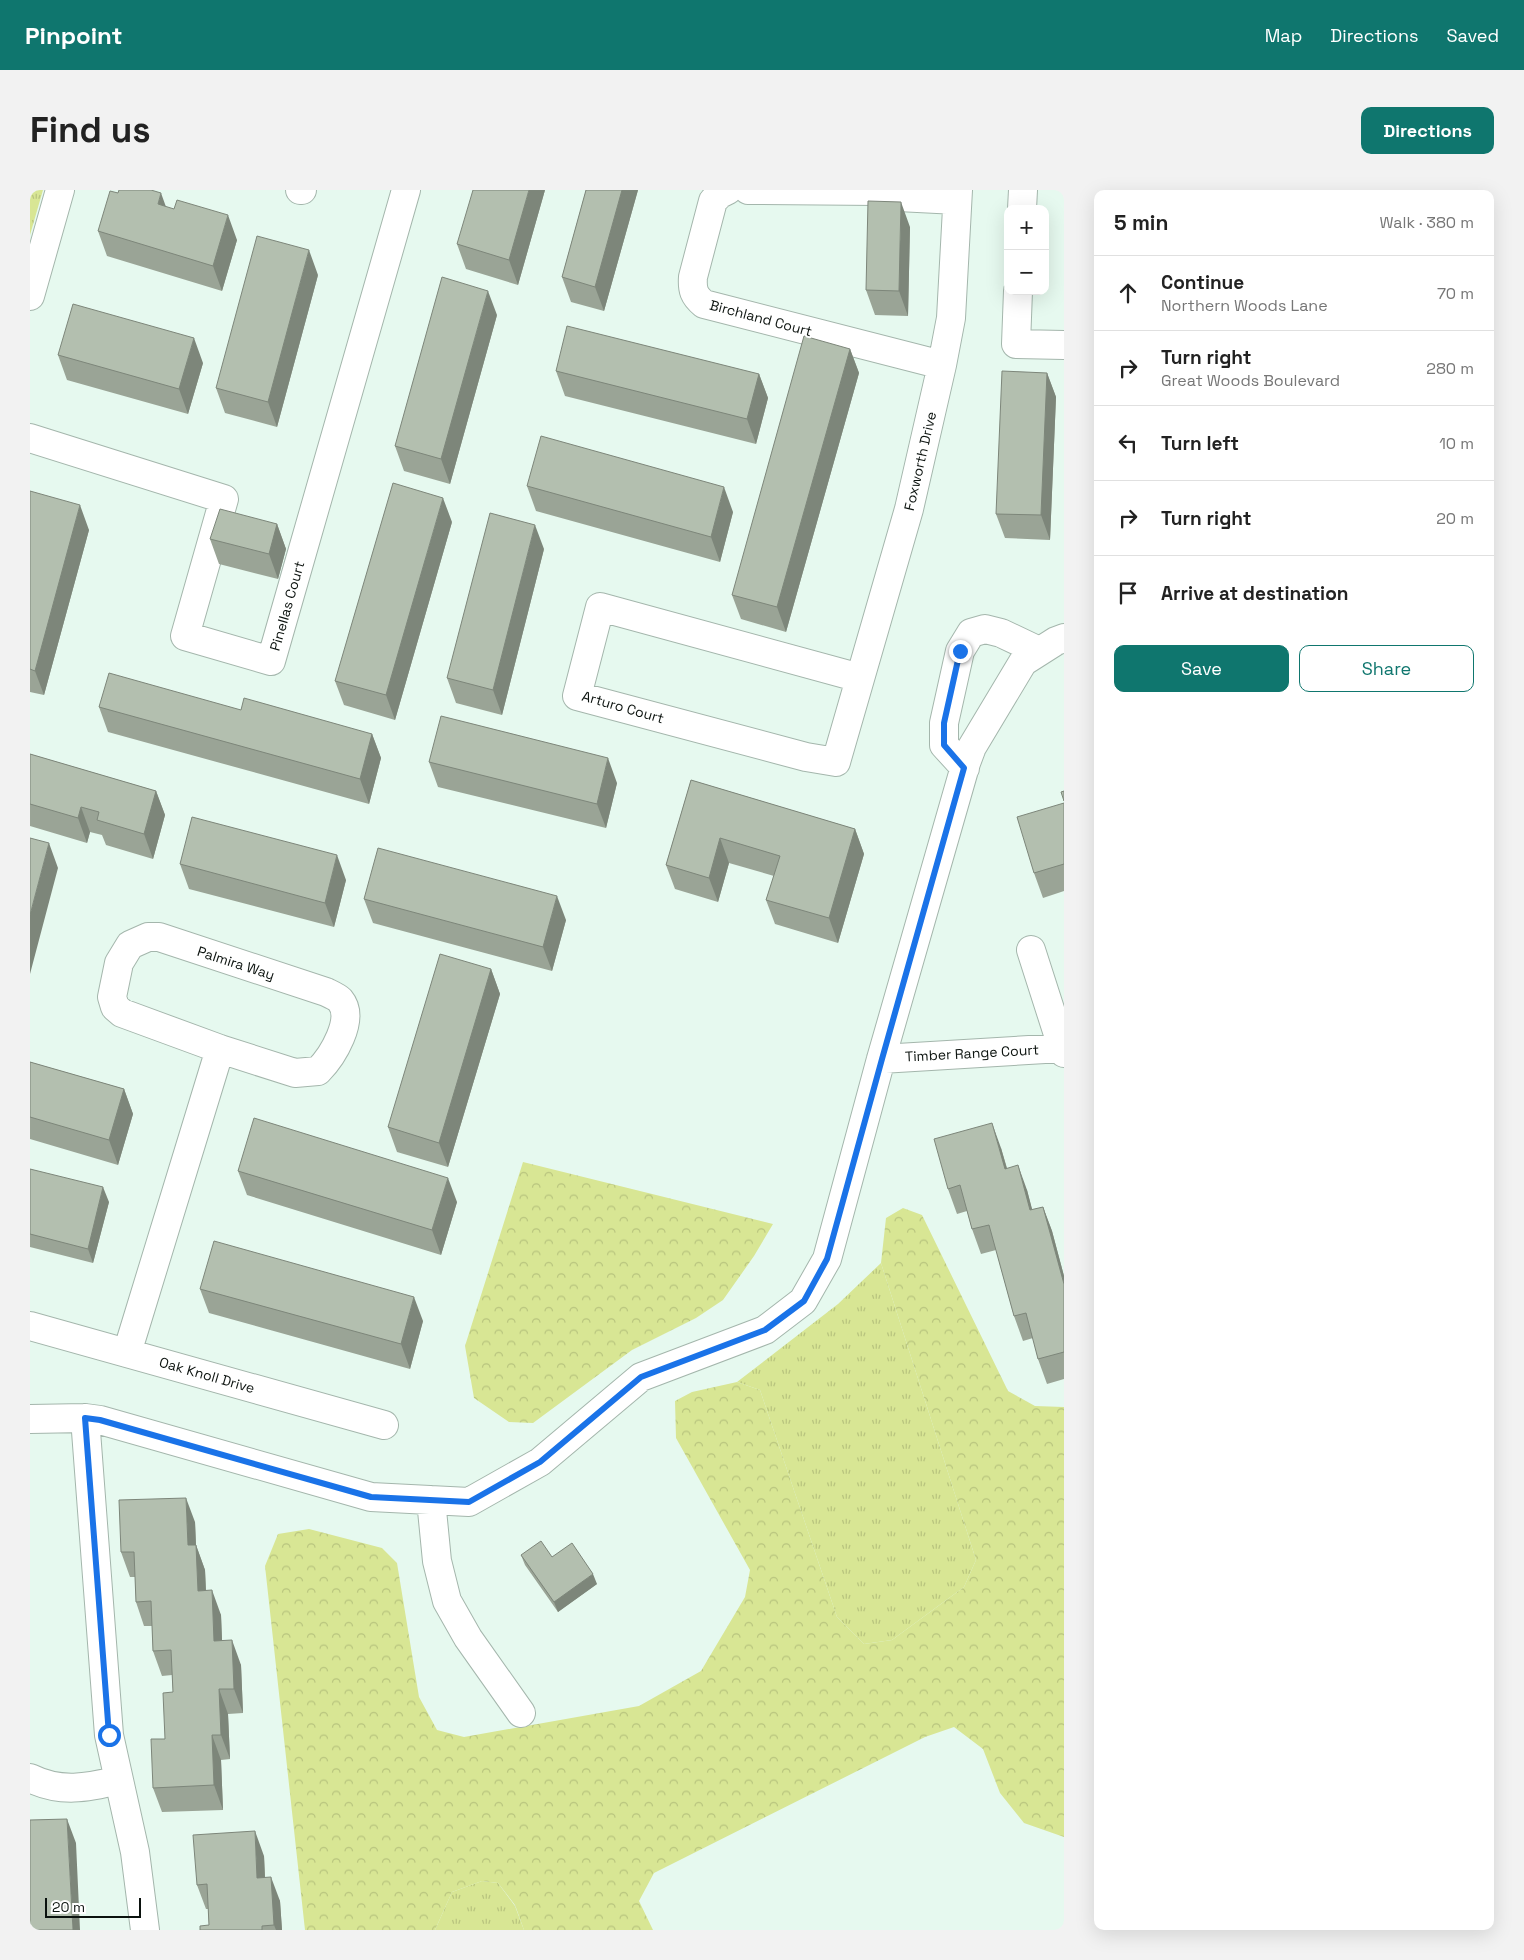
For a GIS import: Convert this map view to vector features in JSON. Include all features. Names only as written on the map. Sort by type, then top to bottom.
[{"type":"street","points":[[30,296],[60,190]]},
{"type":"street","name":"Pinellas Court","points":[[30,438],[224,499],[185,636],[271,661],[406,190]]},
{"type":"street","name":"Birchland Court","points":[[728,190],[720,194],[713,201],[693,277],[692,288],[696,297],[704,304],[942,365]]},
{"type":"street","points":[[748,190],[878,191],[898,197],[957,195]]},
{"type":"street","points":[[1022,190],[1022,205]]},
{"type":"street","name":"Foxworth Drive","points":[[847,725],[910,509],[942,365],[951,318],[957,195]]},
{"type":"street","points":[[1018,295],[1016,344],[1064,345]]},
{"type":"street","name":"Arturo Court","points":[[847,725],[836,762],[806,757],[577,696],[600,607],[860,678]]},
{"type":"street","points":[[964,768],[944,745],[944,723],[960,651],[971,633],[985,629],[1001,633],[1039,651]]},
{"type":"street","points":[[30,1419],[85,1418],[100,1420],[371,1497],[469,1502],[540,1462],[641,1377],[765,1330],[804,1301],[827,1259],[964,768],[972,747],[1023,662],[1064,638]]},
{"type":"street","name":"Palmira Way","points":[[159,937],[326,992],[339,1000],[345,1011],[343,1029],[335,1049],[318,1071],[295,1073],[220,1049],[122,1014],[115,1007],[112,997],[119,963],[130,945],[148,938],[159,937]]},
{"type":"street","name":"Timber Range Court","points":[[882,1059],[1063,1050],[1031,950]]},
{"type":"street","points":[[127,1353],[220,1049]]},
{"type":"street","name":"Oak Knoll Drive","points":[[30,1326],[384,1425]]},
{"type":"street","points":[[85,1418],[109,1735],[135,1852],[145,1930]]},
{"type":"street","points":[[431,1500],[437,1561],[447,1601],[468,1638],[520,1713]]},
{"type":"street","points":[[30,1778],[46,1786],[87,1788],[119,1780]]},
{"type":"green space","points":[[30,190],[43,190],[30,235]]},
{"type":"green space","points":[[523,1162],[773,1224],[754,1256],[723,1300],[696,1318],[632,1350],[533,1423],[509,1422],[474,1398],[465,1346]]},
{"type":"green space","points":[[903,1208],[922,1215],[1008,1391],[1035,1406],[1064,1407],[1064,1837],[1024,1823],[1000,1793],[983,1749],[954,1727],[925,1737],[654,1873],[639,1901],[653,1930],[524,1930],[515,1905],[498,1883],[482,1881],[452,1892],[435,1930],[305,1930],[265,1566],[278,1534],[309,1529],[382,1548],[397,1563],[419,1697],[437,1730],[464,1737],[639,1706],[701,1671],[745,1597],[750,1570],[676,1438],[675,1401],[692,1392],[737,1382],[760,1390],[837,1617],[864,1644],[892,1640],[964,1587],[976,1560],[881,1263],[886,1218]]},
{"type":"green space","points":[[881,1263],[976,1560],[964,1587],[892,1640],[864,1644],[837,1617],[760,1390],[737,1382],[838,1304]]},
{"type":"green space","points":[[482,1881],[498,1883],[515,1906],[524,1930],[435,1930],[452,1892]]},
{"type":"building","points":[[119,190],[151,190],[161,193],[158,204],[174,209],[177,200],[228,215],[213,266],[98,231],[110,191],[118,193]]},
{"type":"building","points":[[473,190],[529,190],[509,260],[457,244]]},
{"type":"building","points":[[586,190],[622,190],[595,287],[562,277]]},
{"type":"building","points":[[868,201],[901,202],[899,291],[866,290]]},
{"type":"building","points":[[257,236],[309,250],[268,402],[216,388]]},
{"type":"building","points":[[442,277],[488,291],[441,459],[395,446]]},
{"type":"building","points":[[73,304],[194,338],[179,389],[58,355]]},
{"type":"building","points":[[567,326],[759,374],[747,419],[556,371]]},
{"type":"building","points":[[804,336],[850,349],[777,607],[732,595]]},
{"type":"building","points":[[1002,371],[1047,373],[1041,515],[996,514]]},
{"type":"building","points":[[541,436],[724,487],[711,537],[527,486]]},
{"type":"building","points":[[393,483],[443,498],[386,695],[335,681]]},
{"type":"building","points":[[30,491],[80,505],[35,671],[30,669]]},
{"type":"building","points":[[220,509],[277,524],[269,554],[210,539]]},
{"type":"building","points":[[490,513],[535,525],[493,690],[447,678]]},
{"type":"building","points":[[109,673],[241,710],[244,698],[372,734],[360,779],[99,707]]},
{"type":"building","points":[[441,716],[608,758],[597,804],[429,762]]},
{"type":"building","points":[[30,754],[156,791],[144,834],[97,820],[99,812],[81,807],[78,818],[30,804]]},
{"type":"building","points":[[691,780],[855,829],[829,918],[766,900],[780,856],[720,838],[709,878],[666,865]]},
{"type":"building","points":[[1064,803],[1064,864],[1034,873],[1017,817]]},
{"type":"building","points":[[192,817],[337,855],[325,903],[180,864]]},
{"type":"building","points":[[30,838],[49,843],[30,915]]},
{"type":"building","points":[[378,848],[557,896],[543,947],[364,899]]},
{"type":"building","points":[[440,954],[491,969],[439,1143],[388,1127]]},
{"type":"building","points":[[30,1062],[124,1089],[109,1140],[30,1117]]},
{"type":"building","points":[[254,1118],[448,1178],[432,1230],[238,1171]]},
{"type":"building","points":[[992,1123],[1005,1169],[1018,1165],[1030,1210],[1043,1207],[1064,1284],[1064,1352],[1038,1359],[1026,1313],[1014,1316],[989,1225],[972,1229],[960,1185],[948,1189],[934,1139]]},
{"type":"building","points":[[30,1169],[103,1187],[88,1249],[30,1234]]},
{"type":"building","points":[[214,1241],[414,1297],[401,1344],[200,1289]]},
{"type":"building","points":[[186,1498],[188,1545],[196,1545],[198,1591],[212,1590],[214,1641],[232,1640],[234,1689],[219,1689],[221,1735],[212,1735],[214,1785],[153,1788],[151,1739],[165,1739],[163,1693],[173,1692],[171,1650],[153,1651],[151,1601],[136,1602],[134,1552],[121,1552],[119,1500]]},
{"type":"building","points":[[541,1541],[552,1557],[572,1543],[593,1574],[554,1602],[521,1555]]},
{"type":"building","points":[[67,1819],[73,1930],[30,1930],[30,1820]]},
{"type":"building","points":[[255,1831],[257,1878],[271,1877],[274,1925],[262,1926],[262,1930],[200,1930],[200,1926],[209,1925],[207,1884],[197,1885],[193,1835]]},
{"type":"route","points":[[109,1735],[85,1418],[100,1420],[371,1497],[469,1502],[540,1462],[641,1377],[765,1330],[804,1301],[827,1259],[964,768],[944,745],[944,723],[960,651]]}]
